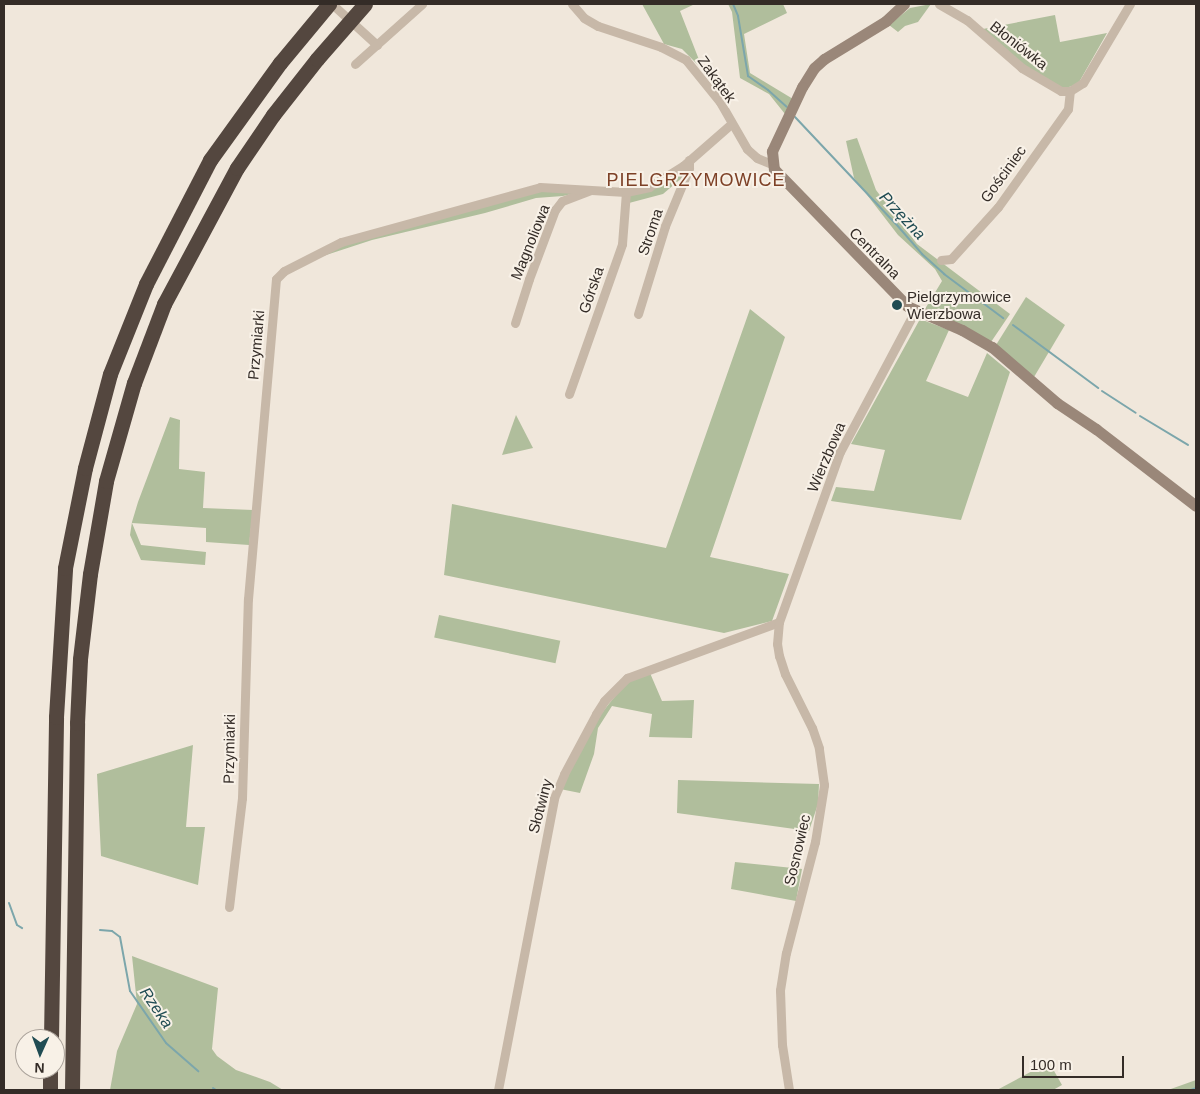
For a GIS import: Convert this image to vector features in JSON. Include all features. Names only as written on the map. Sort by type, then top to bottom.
[{"type":"highway","points":[[50,1029],[56,716],[65,568],[85,468],[110,374],[146,284],[210,160],[280,63],[330,4]]},
{"type":"highway","points":[[72,1090],[77,723],[90,574],[106,482],[134,383],[164,304],[232,177],[272,115],[316,59],[366,4]]},
{"type":"street","points":[[330,4],[377,45]]},
{"type":"street","points":[[355,64],[422,4]]},
{"type":"street","name":"Zakątek","points":[[572,4],[584,18],[598,26],[661,47],[686,60],[720,102],[731,124],[752,154],[772,164]]},
{"type":"street","points":[[772,164],[772,152],[802,87],[814,68],[824,59],[886,21],[904,4]]},
{"type":"street","name":"Błoniówka","points":[[939,4],[967,20],[1022,68],[1061,91],[1070,91]]},
{"type":"street","points":[[1070,91],[1083,83],[1130,4]]},
{"type":"street","name":"Gościniec","points":[[941,260],[951,259],[998,207],[1068,109],[1070,91]]},
{"type":"street","name":"Przymiarki","points":[[229,907],[242,798],[248,595],[276,279],[284,270],[341,242],[540,187],[626,192],[656,184],[690,160],[731,124]]},
{"type":"street","name":"Stroma","points":[[638,314],[665,226],[689,168],[690,160]]},
{"type":"street","name":"Centralna","points":[[772,164],[777,175],[901,300],[916,311],[962,330],[992,347],[1057,402],[1096,429],[1196,506]]},
{"type":"street","name":"Magnoliowa","points":[[515,323],[529,279],[558,205],[568,198],[590,189]]},
{"type":"street","name":"Górska","points":[[569,394],[622,244],[626,192]]},
{"type":"street","name":"Wierzbowa","points":[[779,622],[840,452],[916,311]]},
{"type":"street","name":"Słotwiny","points":[[498,1090],[554,798],[564,774],[596,714],[604,701],[627,678],[779,622]]},
{"type":"street","name":"Sosnowiec","points":[[779,622],[777,644],[780,656],[785,674],[812,728],[819,748],[824,785],[814,842],[786,953],[780,990],[782,1045],[789,1090]]},
{"type":"green space","points":[[642,4],[695,4],[680,11],[703,70],[682,49],[664,44]]},
{"type":"green space","points":[[728,4],[783,4],[787,13],[744,34],[750,73],[793,99],[785,114],[769,94],[740,78],[732,12]]},
{"type":"green space","points":[[931,4],[918,22],[905,26],[898,32],[889,25],[910,8]]},
{"type":"green space","points":[[1055,15],[1060,42],[1107,33],[1078,84],[1063,89],[1028,69],[983,29]]},
{"type":"green space","points":[[857,138],[876,190],[917,244],[1010,314],[991,342],[925,309],[942,281],[935,269],[898,235],[854,178],[846,141]]},
{"type":"green space","points":[[686,167],[684,176],[663,194],[629,203],[630,194]]},
{"type":"green space","points":[[540,190],[585,191],[563,196],[536,198],[485,213],[372,240],[314,259],[346,243]]},
{"type":"green space","points":[[1026,297],[1065,325],[1034,377],[996,345]]},
{"type":"green space","points":[[750,309],[785,337],[710,557],[789,574],[772,621],[724,633],[444,575],[452,504],[666,548]]},
{"type":"green space","points":[[920,319],[949,330],[926,381],[968,397],[987,353],[1010,372],[961,520],[831,501],[836,487],[874,491],[885,450],[851,444]]},
{"type":"green space","points":[[516,415],[533,448],[502,455],[511,429]]},
{"type":"green space","points":[[170,417],[180,420],[179,469],[205,472],[203,508],[253,510],[249,545],[206,542],[206,528],[132,523],[141,545],[206,552],[205,565],[141,560],[130,535],[132,522],[138,502]]},
{"type":"green space","points":[[439,615],[560,641],[556,663],[434,637]]},
{"type":"green space","points":[[650,673],[662,701],[694,700],[692,738],[649,737],[652,714],[612,706],[598,728],[594,754],[580,793],[560,789],[592,726],[608,705],[627,682]]},
{"type":"green space","points":[[193,745],[186,827],[205,827],[198,885],[101,856],[97,774]]},
{"type":"green space","points":[[678,780],[819,784],[818,804],[809,831],[677,813]]},
{"type":"green space","points":[[735,862],[802,869],[796,901],[731,889]]},
{"type":"green space","points":[[132,956],[218,988],[212,1049],[217,1056],[236,1070],[270,1082],[283,1090],[110,1090],[117,1051],[137,1004]]},
{"type":"green space","points":[[1049,1062],[1062,1085],[1053,1090],[997,1090]]},
{"type":"green space","points":[[1196,1080],[1196,1090],[1168,1090]]},
{"type":"waterway","name":"Przężna","points":[[733,4],[738,16],[748,76],[787,107]]},
{"type":"waterway","name":"Przężna","points":[[795,117],[922,254],[944,274],[1003,318]]},
{"type":"waterway","name":"Przężna","points":[[1013,325],[1098,388]]},
{"type":"waterway","name":"Przężna","points":[[1102,391],[1136,413]]},
{"type":"waterway","name":"Przężna","points":[[1140,416],[1188,445]]},
{"type":"waterway","name":"Rzeka","points":[[9,903],[17,925],[22,928]]},
{"type":"waterway","name":"Rzeka","points":[[100,930],[112,931],[120,937],[130,991],[166,1043],[198,1071]]},
{"type":"waterway","name":"Przężna","points":[[1191,1090],[1196,1088]]},
{"type":"place","name":"Pielgrzymowice Wierzbowa","points":[[897,305]]},
{"type":"district","name":"PIELGRZYMOWICE","points":[[696,180]]}]
